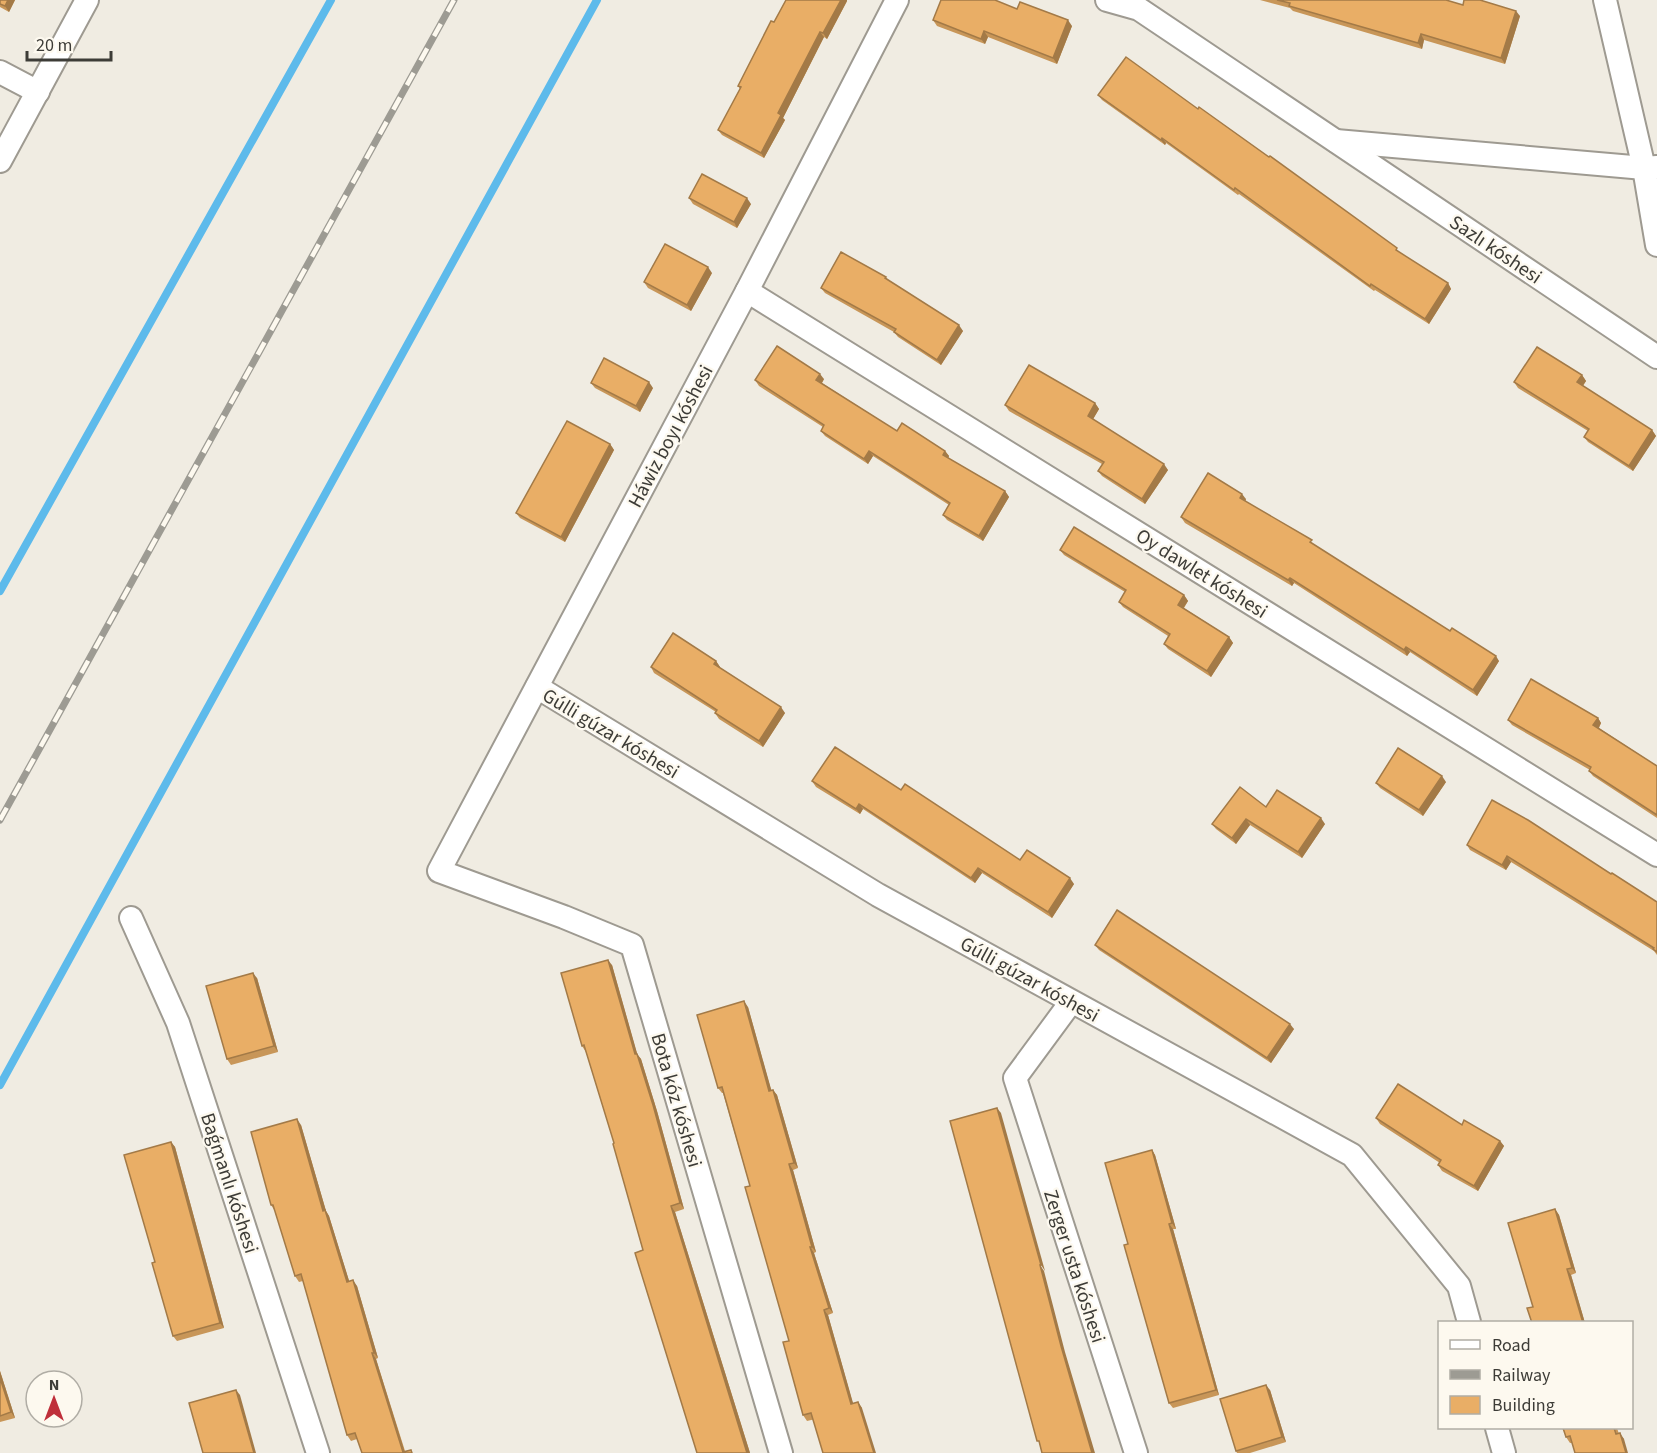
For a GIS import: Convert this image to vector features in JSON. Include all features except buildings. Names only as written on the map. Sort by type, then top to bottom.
[{"type":"street","points":[[0,161],[87,0]]},
{"type":"street","name":"Háwiz boyı kóshesi","points":[[439,871],[747,291],[897,0]]},
{"type":"street","name":"Sazlı kóshesi","points":[[1107,0],[1139,9],[1657,357]]},
{"type":"street","points":[[1605,0],[1651,167],[1657,244]]},
{"type":"street","points":[[0,72],[38,92]]},
{"type":"street","name":"Sazlı kóshesi","points":[[1335,141],[1651,167]]},
{"type":"street","name":"Oy dawlet kóshesi","points":[[747,291],[1657,855]]},
{"type":"street","name":"Gúlli gúzar kóshesi","points":[[537,687],[878,896],[1352,1155],[1459,1286],[1468,1321]]},
{"type":"street","name":"Bota kóz kóshesi","points":[[439,871],[632,945],[781,1453]]},
{"type":"street","name":"Baǵmanlı kóshesi","points":[[131,918],[178,1023],[318,1453]]},
{"type":"street","name":"Zerger usta kóshesi","points":[[1071,1002],[1015,1078],[1136,1453]]},
{"type":"street","points":[[1497,1429],[1504,1453]]},
{"type":"waterway","points":[[0,591],[331,0]]},
{"type":"waterway","points":[[0,1085],[597,0]]},
{"type":"railway","points":[[0,820],[454,0]]}]
